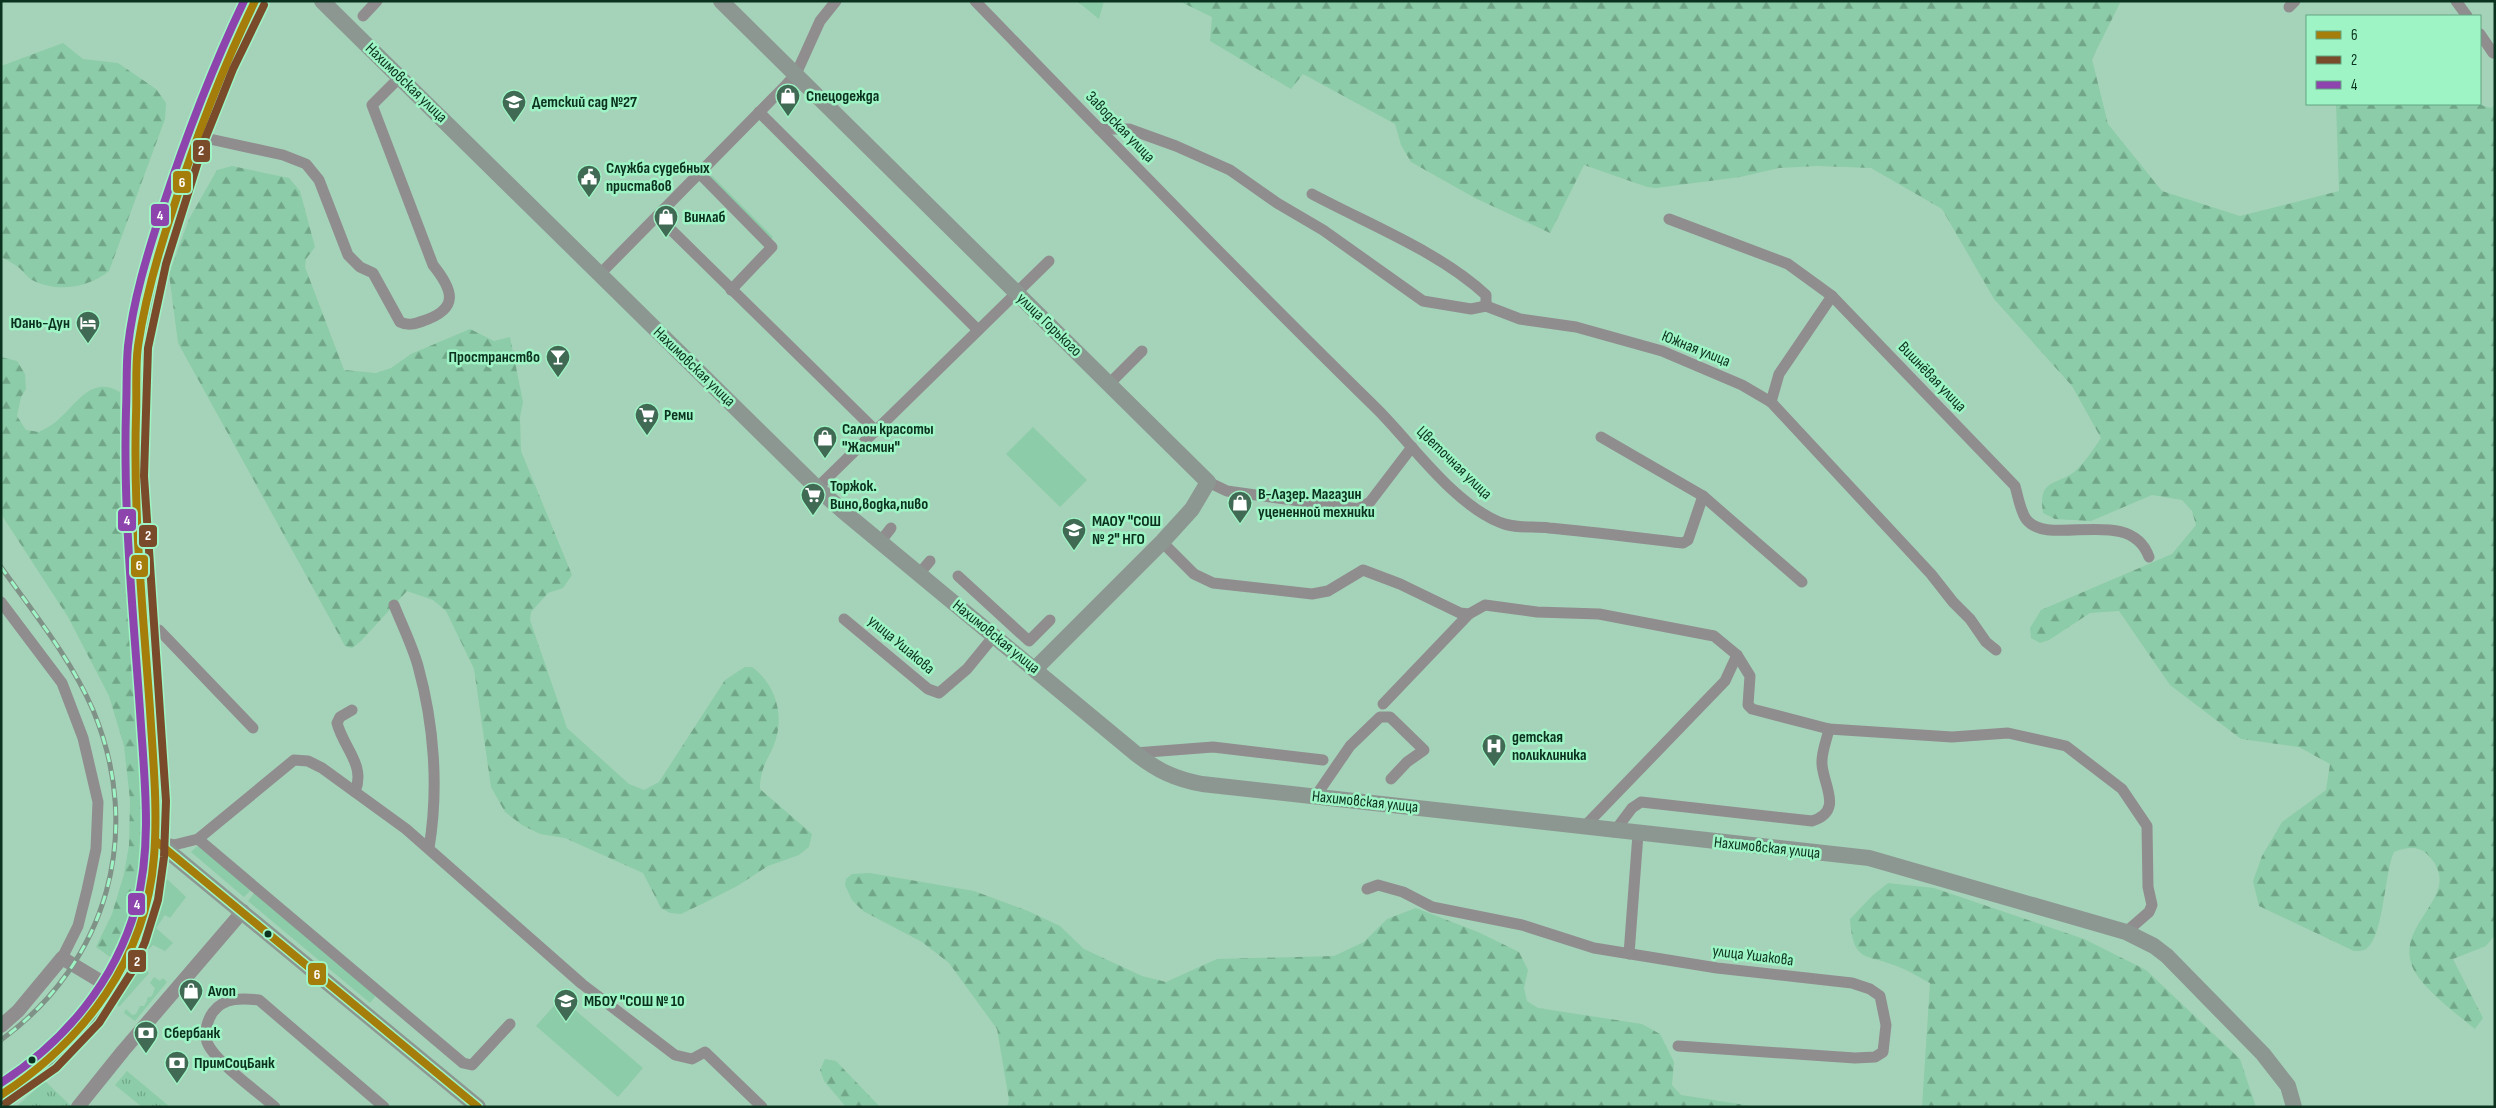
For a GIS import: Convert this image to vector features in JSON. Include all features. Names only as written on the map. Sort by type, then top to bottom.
[{"type":"main road","points":[[1,1095],[39,1070],[66,1045],[110,987],[130,950],[145,912],[156,841],[155,763],[134,476],[134,426],[138,347],[156,261],[196,136],[224,66],[255,1]]},
{"type":"main road","name":"Нахимовская улица","points":[[322,1],[817,488],[1134,752],[1161,772],[1185,781],[1315,797],[1614,832],[1869,858],[2126,932],[2148,942],[2167,956],[2263,1054],[2288,1086],[2294,1107]]},
{"type":"main road","name":"улица Горького","points":[[721,1],[1208,482]]},
{"type":"main road","points":[[1035,669],[1162,542],[1192,509],[1208,482]]},
{"type":"main road","points":[[156,841],[478,1107]]},
{"type":"street","points":[[363,16],[378,1]]},
{"type":"street","points":[[600,274],[796,74],[820,21],[836,1]]},
{"type":"street","name":"Заводская улица","points":[[975,1],[1241,276]]},
{"type":"street","points":[[2456,1],[2466,15]]},
{"type":"street","points":[[2481,35],[2493,53]]},
{"type":"street","points":[[196,136],[283,155],[306,164],[319,180],[348,255],[360,266],[373,273],[400,322],[406,325],[416,323],[440,315],[448,306],[450,295],[442,276],[433,265],[372,105],[400,77]]},
{"type":"street","points":[[760,112],[978,330]]},
{"type":"street","points":[[1099,129],[1129,129],[1230,170],[1276,204],[1323,230],[1422,301],[1471,309],[1486,306],[1486,295],[1456,270],[1312,194]]},
{"type":"street","points":[[699,174],[772,247],[731,290]]},
{"type":"street","points":[[657,216],[876,431]]},
{"type":"street","name":"Вишнёвая улица","points":[[1669,220],[1788,264],[1832,296],[2015,486],[2027,520],[2036,526],[2052,530],[2114,531],[2135,536],[2145,546],[2149,557]]},
{"type":"street","points":[[817,488],[1049,261]]},
{"type":"street","name":"Цветочная улица","points":[[1241,276],[1394,426],[1464,500],[1483,514],[1500,523],[1513,526],[1549,528],[1683,543],[1688,540],[1703,496]]},
{"type":"street","points":[[1771,402],[1779,374],[1832,296]]},
{"type":"street","name":"Южная улица","points":[[1486,306],[1520,319],[1576,327],[1662,351],[1735,382],[1771,402],[1931,574],[1953,602],[1970,619],[1986,642],[1996,650]]},
{"type":"street","points":[[1109,384],[1142,351]]},
{"type":"street","points":[[1601,437],[1703,496],[1802,582]]},
{"type":"street","name":"улица Горького","points":[[1208,482],[1227,491],[1358,509],[1365,507],[1370,502],[1412,447]]},
{"type":"street","points":[[880,542],[891,528]]},
{"type":"street","points":[[1162,542],[1194,574],[1213,583],[1312,594],[1328,591],[1363,570],[1400,584],[1460,613],[1469,614]]},
{"type":"street","points":[[919,574],[930,561]]},
{"type":"street","points":[[958,576],[1029,641],[1050,620]]},
{"type":"street","points":[[1,602],[62,684],[83,738],[98,802],[96,849],[78,926],[62,958],[18,1011],[1,1026]]},
{"type":"street","points":[[394,605],[418,664],[431,729],[434,771],[429,848]]},
{"type":"street","points":[[1383,704],[1469,614],[1484,605],[1537,612],[1598,614],[1714,636],[1737,655],[1750,676],[1748,705],[1752,709],[1829,729],[1952,737],[2008,732],[2066,746],[2122,789],[2147,826],[2148,887],[2152,905],[2149,912],[2126,932]]},
{"type":"street","name":"улица Ушакова","points":[[844,619],[928,689],[939,693],[967,669],[994,636]]},
{"type":"street","points":[[144,629],[159,630],[253,728]]},
{"type":"street","points":[[1583,828],[1725,681],[1737,655]]},
{"type":"street","points":[[352,710],[340,717],[337,723],[341,737],[358,768],[359,782],[355,792]]},
{"type":"street","points":[[1315,797],[1350,746],[1380,716],[1390,717],[1424,750],[1407,762],[1391,779]]},
{"type":"street","points":[[1614,832],[1628,812],[1641,802],[1812,821],[1819,819],[1826,813],[1830,804],[1822,763],[1829,729]]},
{"type":"street","points":[[1134,752],[1213,747],[1323,760]]},
{"type":"street","points":[[156,841],[174,845],[198,839],[294,760],[308,761],[322,768],[429,848],[494,908],[582,984],[675,1055],[692,1059],[706,1052],[762,1107]]},
{"type":"street","points":[[1628,954],[1638,834]]},
{"type":"street","points":[[198,839],[462,1063],[472,1065],[510,1024]]},
{"type":"street","name":"улица Ушакова","points":[[1367,890],[1378,885],[1403,892],[1432,907],[1522,925],[1594,948],[1717,968],[1852,983],[1870,989],[1880,996],[1886,1025],[1883,1052],[1875,1057],[1855,1058],[1678,1046]]},
{"type":"street","points":[[78,1107],[122,1051],[243,911]]},
{"type":"street","points":[[62,958],[110,987]]},
{"type":"street","points":[[274,1107],[217,1058],[207,1042],[206,1028],[211,1014],[221,1004],[241,998],[259,1000],[384,1107]]},
{"type":"green space","points":[[1077,1],[1104,1],[1099,19]]},
{"type":"green space","points":[[1179,1],[2121,1],[2092,59],[2108,124],[2162,191],[2240,216],[2339,191],[2336,105],[2481,105],[2491,108],[2495,105],[2495,935],[2486,946],[2453,959],[2483,1018],[2475,1029],[2429,990],[2415,972],[2411,963],[2410,947],[2414,933],[2436,894],[2440,881],[2437,867],[2422,850],[2410,848],[2394,852],[2377,932],[2365,950],[2354,951],[2259,906],[2253,881],[2262,856],[2282,822],[2326,790],[2330,764],[2299,747],[2241,739],[2170,685],[2119,611],[2090,613],[2049,640],[2040,643],[2031,638],[2030,628],[2041,610],[2172,554],[2196,525],[2192,511],[2182,500],[2152,495],[2091,521],[2055,519],[2043,513],[2043,494],[2046,489],[2078,469],[2101,438],[2072,386],[1994,299],[1942,209],[1871,168],[1817,166],[1779,168],[1740,177],[1656,188],[1647,187],[1584,165],[1550,233],[1475,198],[1411,162],[1401,145],[1395,124],[1303,74],[1291,89],[1210,41],[1212,17]]},
{"type":"green space","points":[[63,43],[83,59],[118,63],[156,89],[166,103],[165,119],[109,271],[92,281],[72,287],[52,286],[32,280],[16,266],[1,257],[1,66]]},
{"type":"green space","points":[[232,166],[289,178],[300,191],[315,247],[306,259],[305,267],[344,370],[376,373],[391,368],[411,354],[470,329],[494,341],[510,337],[523,402],[520,417],[521,451],[572,575],[563,588],[548,593],[531,612],[530,620],[567,728],[629,784],[644,790],[659,782],[725,680],[745,667],[752,667],[766,680],[771,688],[779,716],[775,743],[764,766],[760,789],[812,834],[809,847],[799,855],[768,866],[739,885],[681,914],[670,913],[661,908],[643,873],[565,838],[540,834],[522,825],[505,812],[491,787],[474,669],[446,611],[433,600],[407,591],[361,641],[352,648],[345,646],[178,343],[169,274],[189,219],[217,170]]},
{"type":"green space","points":[[712,176],[773,237],[769,241],[708,177]]},
{"type":"green space","points":[[1,357],[17,361],[25,374],[26,389],[21,397],[17,416],[26,430],[39,432],[54,423],[79,399],[93,389],[101,387],[110,388],[120,392],[123,522],[140,728],[143,804],[137,883],[122,933],[110,957],[96,947],[112,914],[124,874],[129,845],[130,800],[124,746],[109,696],[68,617],[1,514]]},
{"type":"green space","points":[[1033,427],[1087,480],[1060,507],[1006,454]]},
{"type":"green space","points":[[201,846],[252,889],[244,897],[191,852],[196,847]]},
{"type":"green space","points":[[870,873],[974,891],[1028,911],[1060,926],[1084,949],[1142,976],[1166,982],[1217,959],[1334,956],[1364,942],[1387,919],[1416,908],[1478,932],[1519,952],[1528,970],[1524,988],[1527,1001],[1538,1008],[1642,1024],[1660,1034],[1674,1062],[1672,1085],[1681,1095],[1758,1107],[1007,1107],[1009,1100],[997,1029],[949,963],[922,942],[863,911],[852,900],[845,885],[846,879],[852,874]]},
{"type":"green space","points":[[167,879],[186,897],[170,918],[165,915],[156,928],[173,943],[165,951],[153,945],[149,949],[144,947]]},
{"type":"green space","points":[[1888,883],[1934,888],[2084,939],[2146,970],[2240,1059],[2256,1107],[1922,1107],[1930,983],[1903,969],[1863,955],[1854,944],[1852,933],[1850,919],[1873,895]]},
{"type":"green space","points":[[255,892],[377,994],[370,1003],[248,901]]},
{"type":"green space","points":[[141,954],[144,956],[141,960],[145,964],[143,967],[149,973],[119,1007],[116,1003]]},
{"type":"green space","points":[[154,977],[160,981],[163,978],[167,982],[135,1021],[124,1013],[126,1009],[132,1015],[136,1014],[140,1006],[144,1006],[147,998],[152,996],[155,988],[150,983]]},
{"type":"green space","points":[[561,998],[643,1068],[618,1097],[536,1026]]},
{"type":"green space","points":[[825,1059],[836,1061],[880,1107],[846,1107],[824,1081],[820,1070]]},
{"type":"green space","points":[[127,1071],[170,1107],[142,1107],[115,1085]]},
{"type":"green space","points":[[45,1081],[72,1107],[16,1107]]},
{"type":"railway","points":[[1,567],[51,636],[84,691],[93,710],[108,756],[115,802],[115,847],[106,892],[91,933],[68,973],[38,1008],[1,1040]]},
{"type":"transit line","name":"4","points":[[1,1083],[46,1048],[85,1007],[101,985],[115,960],[127,934],[136,907],[144,859],[146,810],[127,523],[125,448],[128,346],[141,278],[170,185],[189,131],[244,1]]},
{"type":"transit line","name":"6","points":[[1,1095],[59,1049],[106,994],[124,963],[139,929],[149,894],[154,857],[155,802],[137,526],[135,453],[138,346],[152,276],[182,182],[200,129],[255,1]]},
{"type":"transit line","name":"2","points":[[6,1103],[56,1068],[99,1023],[133,970],[145,942],[158,900],[164,857],[166,801],[144,476],[148,348],[166,264],[205,139],[233,69],[264,5]]},
{"type":"transit line","name":"6","points":[[156,841],[478,1107]]},
{"type":"place","name":"Спецодежда","points":[[788,117]]},
{"type":"place","name":"Детский сад №27","points":[[514,123]]},
{"type":"place","name":"Служба судебных приставов","points":[[589,198]]},
{"type":"place","name":"Винлаб","points":[[666,238]]},
{"type":"place","name":"Юань-Дун","points":[[88,344]]},
{"type":"place","name":"Пространство","points":[[558,378]]},
{"type":"place","name":"Реми","points":[[647,436]]},
{"type":"place","name":"Салон красоты \"Жасмин\"","points":[[825,459]]},
{"type":"place","name":"Торжок. Вино,водка,пиво","points":[[813,516]]},
{"type":"place","name":"В-Лазер. Магазин уцененной техники","points":[[1240,524]]},
{"type":"place","name":"МАОУ \"СОШ № 2\" НГО","points":[[1074,551]]},
{"type":"place","name":"детская поликлиника","points":[[1494,767]]},
{"type":"place","name":"Avon","points":[[191,1012]]},
{"type":"place","name":"МБОУ \"СОШ № 10","points":[[566,1022]]},
{"type":"place","name":"Сбербанк","points":[[146,1054]]},
{"type":"place","name":"ПримСоцБанк","points":[[177,1084]]}]
